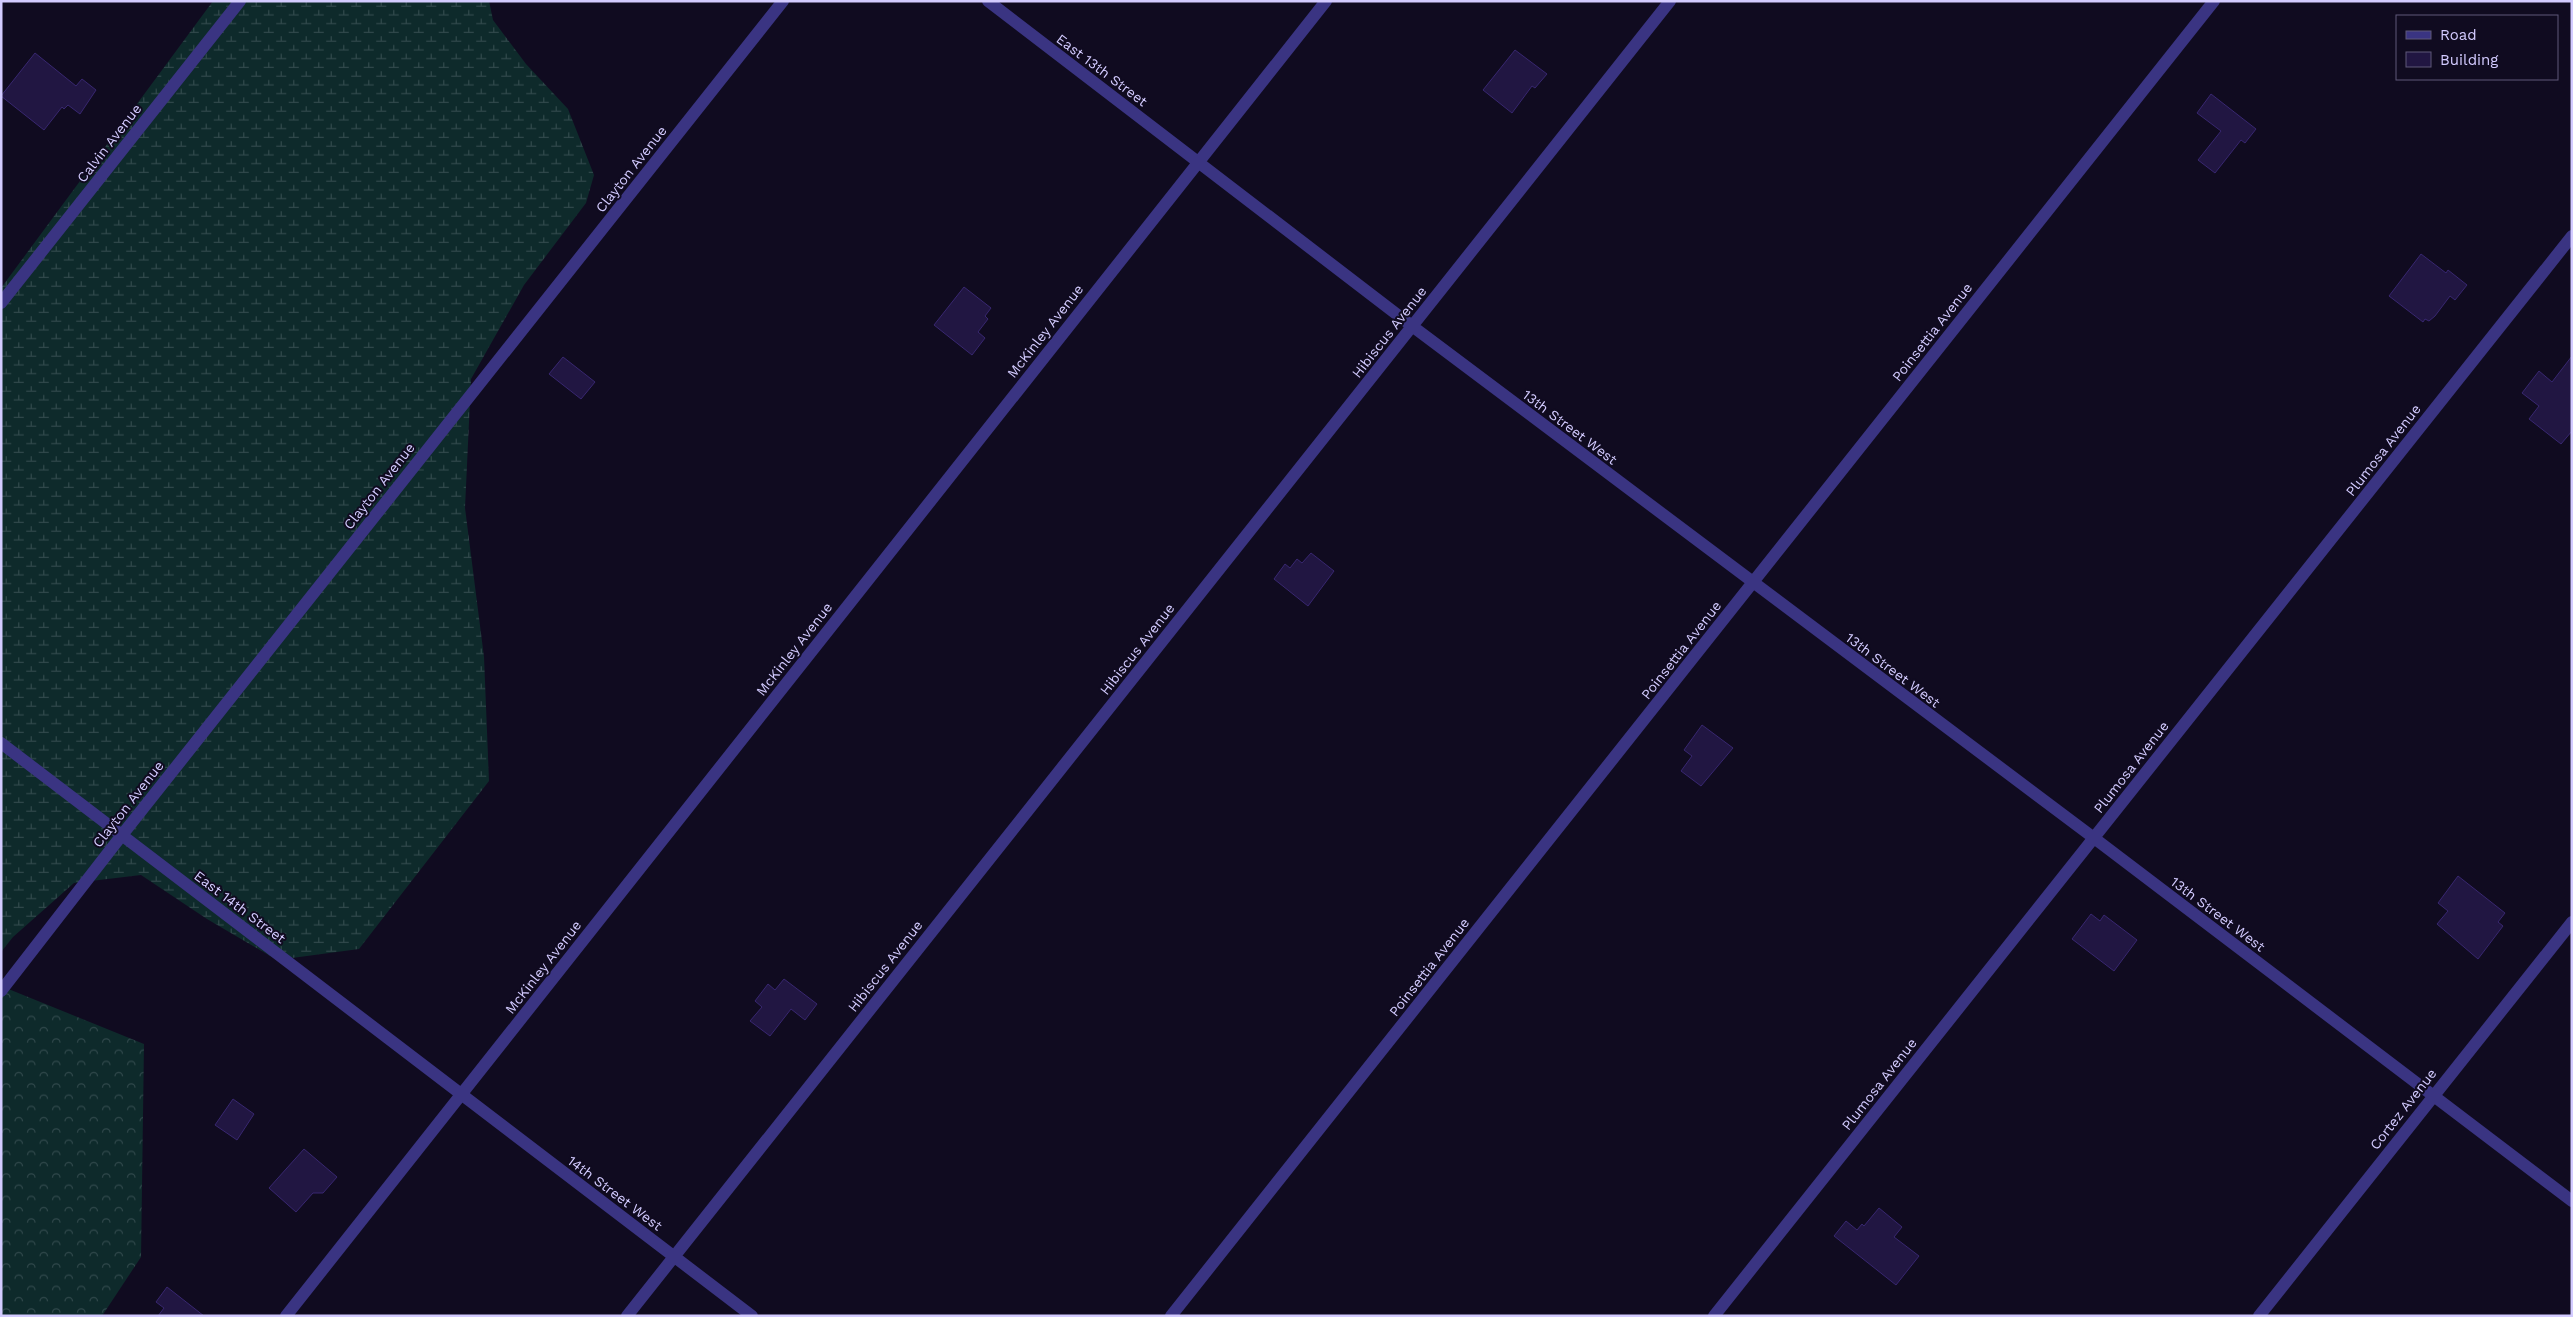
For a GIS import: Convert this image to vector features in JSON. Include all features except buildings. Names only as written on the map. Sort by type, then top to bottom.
[{"type":"street","name":"Calvin Avenue","points":[[1,303],[240,1]]},
{"type":"street","name":"Clayton Avenue","points":[[1,991],[122,835],[783,1]]},
{"type":"street","name":"East 13th Street","points":[[988,1],[1199,162]]},
{"type":"street","name":"McKinley Avenue","points":[[286,1316],[1326,1]]},
{"type":"street","name":"Hibiscus Avenue","points":[[627,1316],[1670,1]]},
{"type":"street","name":"Poinsettia Avenue","points":[[1171,1316],[2214,1]]},
{"type":"street","name":"13th Street West","points":[[1199,162],[1412,326],[2094,838],[2572,1201]]},
{"type":"street","name":"Plumosa Avenue","points":[[1714,1316],[2572,236]]},
{"type":"street","name":"East 14th Street","points":[[1,743],[461,1095]]},
{"type":"street","name":"Cortez Avenue","points":[[2258,1316],[2572,922]]},
{"type":"street","name":"14th Street West","points":[[461,1095],[752,1316]]},
{"type":"green space","points":[[213,1],[489,1],[493,20],[526,64],[568,109],[594,175],[586,203],[524,285],[471,379],[465,508],[484,657],[489,781],[359,949],[277,960],[207,919],[141,875],[74,883],[13,937],[1,952],[1,288]]},
{"type":"green space","points":[[1,986],[144,1044],[141,1257],[102,1316],[1,1316]]}]
